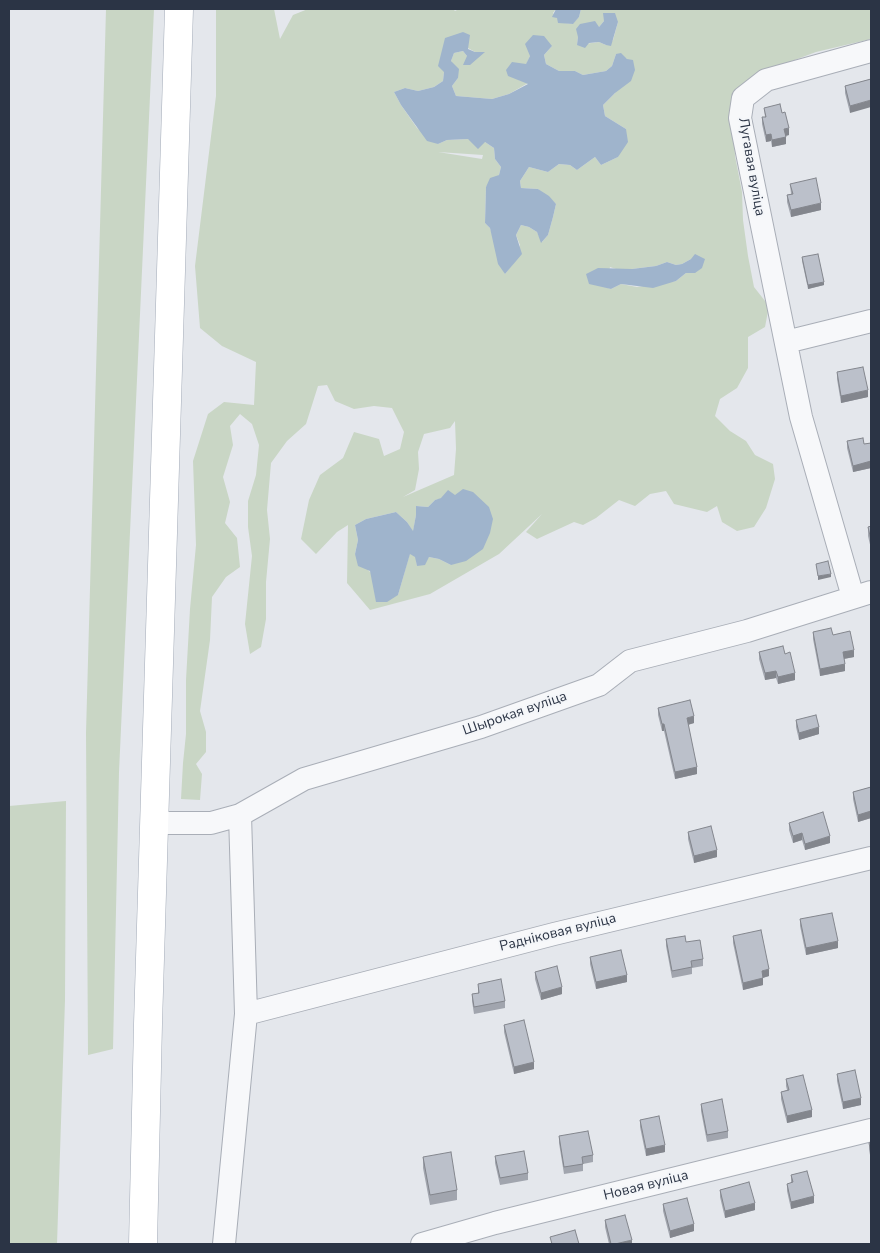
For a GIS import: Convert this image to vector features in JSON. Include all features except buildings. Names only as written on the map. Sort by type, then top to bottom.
[{"type":"main road","points":[[143,1244],[179,9]]},
{"type":"street","name":"Лугавая вуліца","points":[[862,595],[801,417],[740,118],[743,98],[766,80],[871,51]]},
{"type":"street","points":[[786,342],[871,321]]},
{"type":"street","name":"Шырокая вуліца","points":[[155,823],[211,823],[240,815],[304,779],[481,727],[599,685],[630,661],[747,631],[862,595]]},
{"type":"street","points":[[224,1244],[246,1014],[240,815]]},
{"type":"street","name":"Радніковая вуліца","points":[[246,1014],[564,931],[871,858]]},
{"type":"street","name":"Новая вуліца","points":[[422,1244],[505,1220],[871,1130]]},
{"type":"green space","points":[[106,9],[154,9],[119,772],[113,1049],[88,1055],[86,733]]},
{"type":"green space","points":[[216,9],[274,9],[280,39],[293,15],[308,9],[453,9],[455,11],[459,9],[556,9],[553,13],[557,18],[565,23],[572,24],[579,17],[581,9],[871,9],[871,39],[816,52],[768,70],[732,97],[735,156],[742,192],[743,220],[748,256],[754,287],[769,306],[765,327],[748,337],[748,368],[737,388],[720,399],[715,416],[730,431],[746,441],[755,455],[773,464],[775,479],[766,508],[754,527],[737,531],[722,522],[717,506],[707,512],[674,504],[666,491],[650,494],[635,506],[619,500],[596,518],[583,525],[574,522],[537,539],[526,532],[542,514],[499,554],[430,594],[370,610],[347,583],[348,525],[337,532],[316,554],[301,539],[309,500],[320,475],[343,458],[354,432],[379,439],[384,456],[400,449],[404,432],[392,408],[374,406],[354,409],[335,401],[327,385],[318,386],[306,424],[287,441],[271,463],[267,510],[270,539],[266,582],[266,619],[261,647],[250,654],[245,624],[252,556],[248,527],[248,501],[256,475],[259,445],[252,424],[240,414],[230,426],[233,445],[223,477],[230,502],[225,523],[237,538],[240,567],[226,577],[212,597],[210,640],[200,711],[206,732],[206,752],[196,764],[202,774],[200,800],[181,799],[186,734],[186,680],[190,609],[196,545],[193,461],[208,414],[224,402],[254,405],[256,362],[222,346],[200,328],[195,266],[216,96]],"holes":[[[604,21],[618,22],[613,40],[606,45],[599,42],[577,45],[578,37],[599,27]],[[463,32],[468,48],[475,52],[484,52],[467,56],[463,51],[454,53],[451,61],[458,78],[452,86],[456,96],[492,99],[509,94],[528,83],[519,80],[530,56],[552,46],[544,55],[546,64],[559,71],[575,71],[583,75],[606,71],[612,66],[616,54],[627,59],[615,93],[603,105],[605,116],[626,129],[618,157],[601,165],[595,157],[577,170],[570,165],[559,164],[548,172],[529,167],[520,181],[521,188],[538,189],[556,204],[548,235],[542,242],[537,232],[521,225],[516,235],[520,245],[512,265],[505,274],[490,228],[485,223],[486,187],[499,175],[501,167],[495,159],[494,148],[485,142],[468,139],[447,140],[438,144],[417,128],[394,92],[405,88],[418,91],[434,87],[443,81],[444,72]],[[438,152],[483,155],[482,159]],[[691,259],[686,273],[676,281],[637,287],[621,284],[611,289],[605,287],[610,267],[619,270],[656,266],[667,262],[676,265]],[[455,421],[456,449],[454,475],[403,497],[415,490],[419,469],[418,452],[424,434],[450,428]],[[455,495],[451,565],[439,559],[429,557],[417,566],[416,557],[410,553],[398,595],[369,571],[355,554],[358,540],[355,525],[366,519],[396,512],[407,522],[413,532],[416,506],[428,507],[435,500]]]},
{"type":"green space","points":[[66,801],[65,1000],[57,1244],[9,1244],[9,806]]},
{"type":"water","points":[[556,9],[581,9],[579,17],[573,24],[558,23],[557,18],[552,17]]},
{"type":"water","points":[[603,13],[615,13],[618,22],[611,46],[599,42],[589,43],[585,48],[577,45],[576,29],[580,24],[595,21],[599,27],[604,21]]},
{"type":"water","points":[[463,32],[470,35],[468,49],[475,52],[485,52],[470,65],[463,65],[467,56],[463,51],[454,53],[451,61],[459,69],[458,78],[452,86],[456,96],[492,99],[509,94],[528,84],[508,76],[506,70],[512,62],[526,64],[530,56],[525,44],[533,35],[544,36],[552,46],[544,55],[546,64],[559,71],[575,71],[583,75],[606,71],[612,66],[616,54],[621,53],[627,59],[633,60],[635,70],[631,81],[603,105],[605,116],[626,129],[628,142],[618,157],[601,165],[595,157],[577,170],[570,165],[559,164],[548,172],[529,167],[520,181],[521,188],[538,189],[549,196],[556,204],[548,235],[541,243],[537,232],[521,225],[516,235],[522,254],[505,274],[498,264],[490,228],[485,223],[486,187],[490,178],[499,175],[501,167],[495,159],[494,148],[485,142],[478,149],[468,139],[447,140],[438,144],[427,141],[394,92],[405,88],[418,91],[434,87],[443,81],[444,72],[438,66],[445,38]]},
{"type":"water","points":[[695,254],[705,259],[702,268],[695,273],[686,273],[676,281],[653,288],[621,284],[611,289],[589,284],[586,274],[598,268],[632,269],[656,266],[667,262],[676,265],[682,264],[691,259]]},
{"type":"water","points":[[463,489],[473,492],[489,507],[493,519],[490,533],[483,549],[466,561],[451,565],[439,559],[429,557],[425,565],[417,566],[415,557],[410,554],[398,595],[387,602],[376,602],[370,571],[358,566],[355,554],[358,540],[355,525],[366,519],[396,512],[407,522],[413,531],[416,506],[428,507],[435,500],[441,498],[448,490],[455,495]]}]
